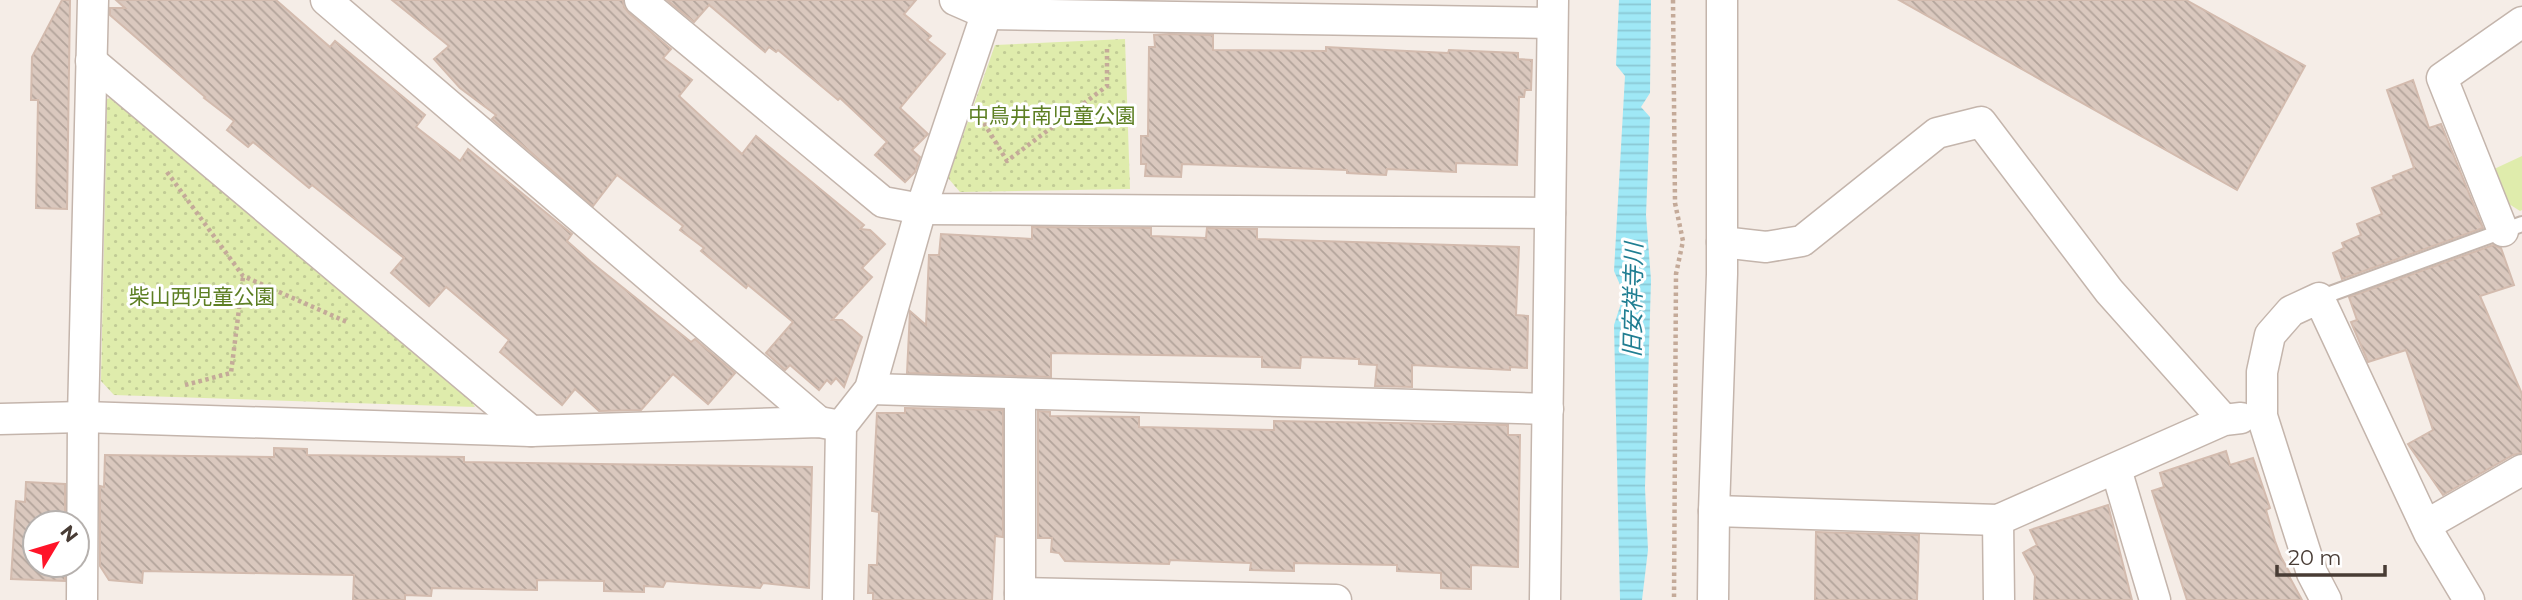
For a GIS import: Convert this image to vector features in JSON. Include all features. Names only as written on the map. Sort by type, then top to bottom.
[{"type":"street","points":[[82,600],[83,417],[93,0]]},
{"type":"street","points":[[326,0],[830,424],[838,600]]},
{"type":"street","points":[[639,0],[884,202],[921,209],[1550,213]]},
{"type":"street","points":[[955,0],[989,7],[1553,11],[1545,600]]},
{"type":"street","points":[[1713,600],[1722,242],[1722,0]]},
{"type":"street","points":[[0,419],[83,417],[531,431],[830,424],[870,389],[921,209],[989,7]]},
{"type":"street","points":[[2512,228],[2442,78],[2522,22]]},
{"type":"street","points":[[92,61],[531,431]]},
{"type":"street","points":[[1722,242],[1766,247],[1802,241],[1937,134],[1981,122],[2109,291],[2224,420]]},
{"type":"street","points":[[2326,600],[2312,573],[2262,416],[2262,372],[2270,335],[2291,312],[2319,298],[2426,525],[2469,600]]},
{"type":"street","points":[[870,389],[1548,409]]},
{"type":"street","points":[[1020,395],[1020,596],[1336,600]]},
{"type":"street","points":[[1714,511],[1998,520],[2224,420],[2262,416]]},
{"type":"street","points":[[2116,469],[2155,600]]},
{"type":"street","points":[[2426,525],[2522,470]]},
{"type":"street","points":[[1998,520],[1999,600]]},
{"type":"lane","points":[[2319,298],[2512,228]]},
{"type":"path","points":[[1673,0],[1675,203],[1683,241],[1676,274],[1674,600]]},
{"type":"path","points":[[962,87],[1007,161],[1107,86],[1107,48]]},
{"type":"path","points":[[174,129],[159,161],[243,276],[350,324]]},
{"type":"path","points":[[169,420],[170,389],[231,373],[243,276]]},
{"type":"green space","name":"中鳥井南児童公園","points":[[1125,39],[1130,189],[960,192],[948,178],[995,45]]},
{"type":"green space","name":"柴山西児童公園","points":[[118,95],[455,376],[475,407],[114,395],[101,381],[107,99]]},
{"type":"green space","points":[[2522,156],[2520,211],[2506,202],[2492,170]]},
{"type":"water","name":"旧安祥寺川","points":[[1619,0],[1651,0],[1650,93],[1641,107],[1650,117],[1646,215],[1651,280],[1645,488],[1648,550],[1642,600],[1620,600],[1614,325],[1624,294],[1614,271],[1625,76],[1616,65]]},
{"type":"building","points":[[62,0],[70,0],[67,209],[36,208],[38,100],[31,100],[32,57]]},
{"type":"building","points":[[116,0],[276,0],[330,47],[335,41],[425,115],[416,127],[460,161],[468,149],[572,234],[567,241],[591,262],[691,342],[695,339],[735,373],[708,404],[673,374],[641,410],[599,411],[575,389],[562,405],[500,352],[509,340],[446,287],[429,306],[391,273],[404,258],[312,185],[309,188],[253,142],[248,147],[227,130],[234,121],[110,15],[110,8],[125,8]]},
{"type":"building","points":[[392,0],[623,0],[629,13],[671,49],[663,58],[692,80],[679,96],[742,154],[756,136],[864,225],[860,229],[870,230],[885,244],[862,268],[872,277],[832,320],[842,320],[862,337],[844,387],[836,378],[831,384],[827,380],[819,390],[790,365],[785,370],[766,353],[793,322],[701,251],[704,248],[680,230],[683,226],[617,175],[593,206],[492,119],[496,115],[460,88],[434,59],[449,46]]},
{"type":"building","points":[[667,0],[916,0],[904,14],[931,36],[927,40],[945,54],[900,108],[928,134],[912,150],[920,157],[915,172],[905,182],[875,155],[887,142],[840,98],[838,100],[778,50],[776,52],[769,47],[765,52],[709,5],[694,22]]},
{"type":"building","points":[[1899,0],[2186,0],[2305,66],[2237,190]]},
{"type":"building","points":[[1154,35],[1213,35],[1213,50],[1326,51],[1326,47],[1448,53],[1449,50],[1518,53],[1518,59],[1532,60],[1531,90],[1525,90],[1524,97],[1519,97],[1517,165],[1456,163],[1456,172],[1387,169],[1386,175],[1347,173],[1347,170],[1182,164],[1181,177],[1145,176],[1146,164],[1141,164],[1141,136],[1148,136],[1149,47],[1155,47]]},
{"type":"building","points":[[2413,80],[2429,128],[2441,124],[2483,228],[2342,279],[2333,253],[2344,248],[2342,243],[2361,235],[2357,224],[2382,214],[2372,188],[2414,168],[2387,90]]},
{"type":"building","points":[[1032,227],[1151,228],[1151,236],[1206,238],[1207,228],[1257,229],[1257,239],[1519,247],[1516,315],[1528,316],[1527,368],[1510,367],[1510,370],[1412,365],[1412,387],[1375,386],[1377,365],[1359,364],[1359,359],[1301,357],[1300,368],[1262,367],[1262,357],[1051,353],[1051,377],[907,373],[910,311],[926,325],[929,255],[939,255],[941,234],[1032,239]]},
{"type":"building","points":[[2493,245],[2501,248],[2514,285],[2480,296],[2522,394],[2522,453],[2513,455],[2443,495],[2408,444],[2433,430],[2406,350],[2368,362],[2351,322],[2357,320],[2349,297]]},
{"type":"building","points":[[905,408],[1003,410],[1003,537],[995,536],[992,600],[873,600],[873,593],[868,593],[869,565],[877,565],[879,512],[872,511],[877,413],[905,413]]},
{"type":"building","points":[[1038,411],[1050,412],[1050,416],[1139,417],[1139,427],[1274,430],[1274,421],[1508,425],[1508,435],[1520,435],[1518,567],[1471,565],[1471,589],[1441,588],[1441,573],[1397,571],[1397,565],[1294,563],[1294,571],[1250,570],[1251,563],[1170,560],[1169,564],[1065,561],[1059,553],[1051,552],[1052,538],[1038,538]]},
{"type":"building","points":[[274,448],[307,449],[307,455],[464,457],[464,462],[812,467],[809,588],[763,583],[760,588],[666,581],[663,587],[644,586],[644,592],[604,591],[604,581],[537,580],[537,590],[432,588],[431,596],[405,595],[405,600],[353,600],[354,575],[143,571],[142,583],[109,580],[100,566],[100,486],[104,487],[105,455],[274,457]]},
{"type":"building","points":[[2226,451],[2230,465],[2253,458],[2270,508],[2266,510],[2275,541],[2302,600],[2187,600],[2152,491],[2164,487],[2160,473]]},
{"type":"building","points":[[26,482],[65,484],[65,509],[21,509],[21,579],[65,581],[11,579],[16,501],[25,502]]},
{"type":"building","points":[[2108,505],[2132,600],[2034,600],[2035,576],[2023,553],[2037,545],[2030,530]]},
{"type":"building","points":[[1816,532],[1919,535],[1917,600],[1815,600]]}]
